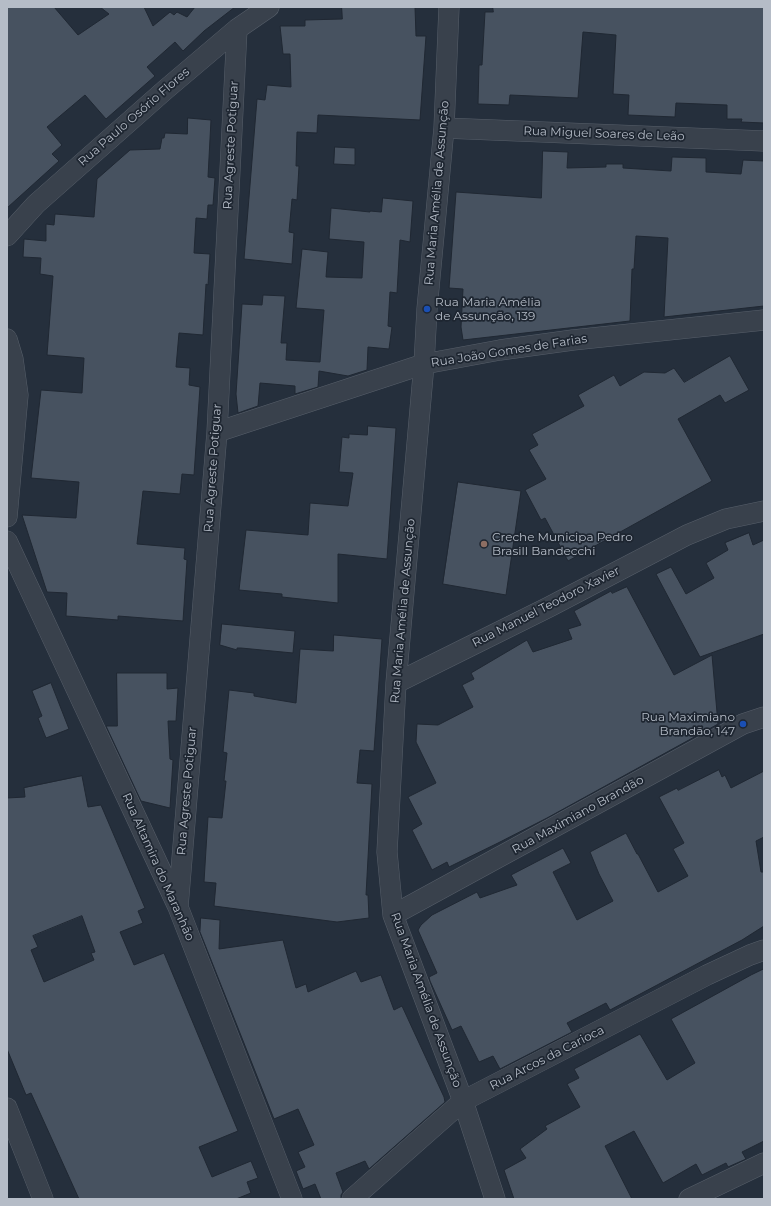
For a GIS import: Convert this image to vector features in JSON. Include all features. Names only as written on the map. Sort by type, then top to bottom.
[{"type":"street","name":"Rua Paulo Osório Flores","points":[[7,236],[36,204],[87,158],[236,29],[269,7]]},
{"type":"street","name":"Rua Maria Amélia de Assunção","points":[[450,7],[444,128],[427,309],[424,364],[396,683],[387,852],[393,915],[463,1101],[495,1199]]},
{"type":"street","name":"Rua Agreste Potiguar","points":[[178,906],[217,432],[236,29]]},
{"type":"street","name":"Rua Miguel Soares de Leão","points":[[444,128],[764,141]]},
{"type":"street","name":"Rua João Gomes de Farias","points":[[217,432],[424,364],[500,350],[573,340],[764,320]]},
{"type":"street","points":[[7,339],[13,359],[18,396],[7,517]]},
{"type":"street","name":"Rua Manuel Teodoro Xavier","points":[[396,683],[549,607],[688,535],[726,520],[764,511]]},
{"type":"street","name":"Rua Altamira do Maranhão","points":[[7,541],[178,906],[292,1199]]},
{"type":"street","name":"Rua Maximiano Brandão","points":[[393,915],[743,724],[764,717]]},
{"type":"street","name":"Rua Arcos da Carioca","points":[[352,1199],[463,1101],[707,975],[764,950]]},
{"type":"street","points":[[7,1108],[43,1199]]},
{"type":"street","points":[[689,1199],[764,1163]]},
{"type":"building","points":[[7,7],[54,7],[78,35],[109,14],[100,7],[144,7],[153,26],[170,12],[174,15],[177,12],[187,17],[195,7],[235,7],[204,31],[183,51],[175,42],[147,67],[155,76],[106,119],[85,95],[47,127],[62,145],[52,154],[59,161],[7,208]]},
{"type":"building","points":[[342,7],[415,7],[416,36],[426,36],[420,120],[318,115],[317,133],[297,132],[296,166],[299,166],[297,200],[292,199],[289,232],[294,233],[292,264],[244,259],[257,99],[265,100],[267,85],[291,87],[290,54],[283,54],[280,26],[305,26],[305,20],[342,19]]},
{"type":"building","points":[[493,7],[764,7],[764,123],[741,122],[742,119],[727,119],[727,105],[676,103],[675,117],[628,115],[629,95],[613,94],[616,35],[583,32],[578,98],[510,95],[509,105],[478,104],[479,65],[482,65],[485,12],[493,12]]},
{"type":"building","points":[[188,118],[211,120],[208,177],[215,178],[213,205],[208,205],[207,219],[196,218],[194,253],[210,254],[208,285],[206,284],[203,335],[179,333],[176,367],[190,368],[189,385],[200,387],[194,475],[182,474],[180,494],[143,491],[137,544],[185,548],[184,559],[187,560],[183,621],[118,616],[118,620],[66,616],[67,593],[47,592],[22,515],[76,518],[79,482],[31,478],[41,390],[82,393],[84,358],[47,355],[53,276],[40,274],[41,258],[23,257],[24,239],[46,241],[46,224],[54,225],[55,214],[94,217],[97,179],[130,150],[160,149],[162,138],[164,138],[165,133],[187,134]]},
{"type":"building","points":[[335,147],[355,148],[355,165],[334,164]]},
{"type":"building","points":[[543,151],[568,152],[567,168],[606,167],[606,164],[623,164],[623,168],[671,171],[672,157],[706,158],[706,172],[741,174],[743,160],[764,161],[764,306],[664,317],[668,238],[636,236],[634,269],[632,269],[630,321],[463,340],[461,327],[463,289],[449,288],[456,192],[541,198]]},
{"type":"building","points":[[383,198],[413,201],[410,242],[400,240],[397,293],[390,292],[388,326],[392,327],[389,349],[368,347],[367,370],[348,376],[319,371],[318,387],[295,394],[295,386],[260,383],[258,406],[238,413],[236,394],[242,304],[262,305],[263,295],[285,296],[281,343],[287,343],[286,360],[320,362],[324,310],[296,308],[302,249],[328,252],[326,277],[362,278],[364,242],[329,239],[331,208],[381,212]]},
{"type":"building","points":[[730,356],[749,390],[725,403],[720,395],[678,419],[712,481],[568,561],[545,518],[541,520],[525,490],[546,479],[529,450],[538,445],[532,434],[584,406],[578,395],[614,375],[620,386],[644,372],[665,373],[674,368],[684,382]]},
{"type":"building","points":[[368,426],[396,428],[387,559],[338,554],[338,603],[282,597],[282,594],[239,590],[246,530],[308,535],[310,503],[348,506],[353,473],[339,472],[342,437],[349,438],[349,434],[367,435]]},
{"type":"building","points":[[458,482],[521,491],[506,595],[443,584]]},
{"type":"building","points":[[749,533],[753,545],[764,540],[764,634],[700,657],[656,574],[671,567],[686,594],[714,578],[706,563],[728,550],[725,543]]},
{"type":"building","points":[[627,587],[674,675],[712,655],[718,724],[547,818],[449,867],[447,862],[432,870],[412,830],[422,824],[408,797],[436,783],[416,742],[417,724],[438,725],[473,707],[462,685],[474,679],[471,673],[527,640],[533,652],[572,639],[568,629],[581,625],[574,611],[611,591],[612,593]]},
{"type":"building","points":[[222,624],[295,631],[293,653],[241,648],[237,648],[237,650],[220,645]]},
{"type":"building","points":[[334,635],[382,639],[374,751],[360,750],[357,783],[372,784],[366,895],[368,895],[369,918],[337,922],[214,906],[216,883],[204,882],[208,817],[222,818],[227,753],[223,752],[229,690],[254,693],[254,696],[296,703],[300,649],[333,651]]},
{"type":"building","points":[[117,673],[167,673],[167,689],[178,688],[176,721],[168,721],[170,759],[173,760],[170,808],[141,801],[106,726],[117,726]]},
{"type":"building","points":[[51,683],[69,729],[46,738],[38,718],[42,716],[32,691]]},
{"type":"building","points":[[719,770],[722,777],[725,775],[731,788],[764,771],[764,837],[756,841],[761,872],[764,872],[764,926],[742,940],[610,1010],[606,1003],[567,1023],[572,1032],[500,1069],[493,1056],[479,1062],[461,1026],[452,1030],[430,981],[429,977],[437,973],[418,930],[421,925],[432,915],[477,892],[480,898],[517,885],[511,875],[563,848],[571,863],[553,872],[577,920],[613,901],[599,874],[590,852],[626,833],[658,892],[688,876],[673,849],[684,843],[659,797],[677,788],[678,790]]},
{"type":"building","points":[[82,776],[88,807],[101,805],[145,908],[138,911],[143,923],[120,932],[134,965],[164,953],[238,1131],[199,1147],[212,1177],[251,1161],[258,1178],[247,1182],[251,1193],[236,1199],[79,1199],[31,1093],[26,1095],[7,1049],[7,798],[25,797],[24,788]],"holes":[[[82,916],[95,952],[91,953],[94,960],[44,982],[31,950],[38,947],[33,936]]]},
{"type":"building","points":[[201,918],[220,920],[219,949],[283,940],[296,988],[306,984],[308,992],[356,971],[361,982],[381,975],[394,1010],[402,1006],[445,1102],[369,1169],[365,1161],[336,1173],[343,1192],[341,1199],[321,1199],[315,1184],[303,1189],[296,1171],[305,1167],[298,1152],[314,1145],[298,1109],[274,1119],[200,932]]},
{"type":"building","points":[[764,969],[764,1141],[742,1152],[746,1159],[728,1167],[726,1163],[702,1175],[696,1164],[663,1183],[634,1131],[605,1146],[632,1199],[514,1199],[504,1170],[526,1158],[520,1149],[547,1129],[545,1126],[580,1107],[567,1084],[579,1078],[574,1069],[640,1034],[667,1080],[695,1063],[671,1019]]},
{"type":"place","name":"Rua Maria Amélia de Assunção, 139","points":[[427,309]]},
{"type":"place","name":"Creche Municipa Pedro Brasill Bandecchi","points":[[484,544]]},
{"type":"place","name":"Rua Maximiano Brandão, 147","points":[[743,724]]}]
